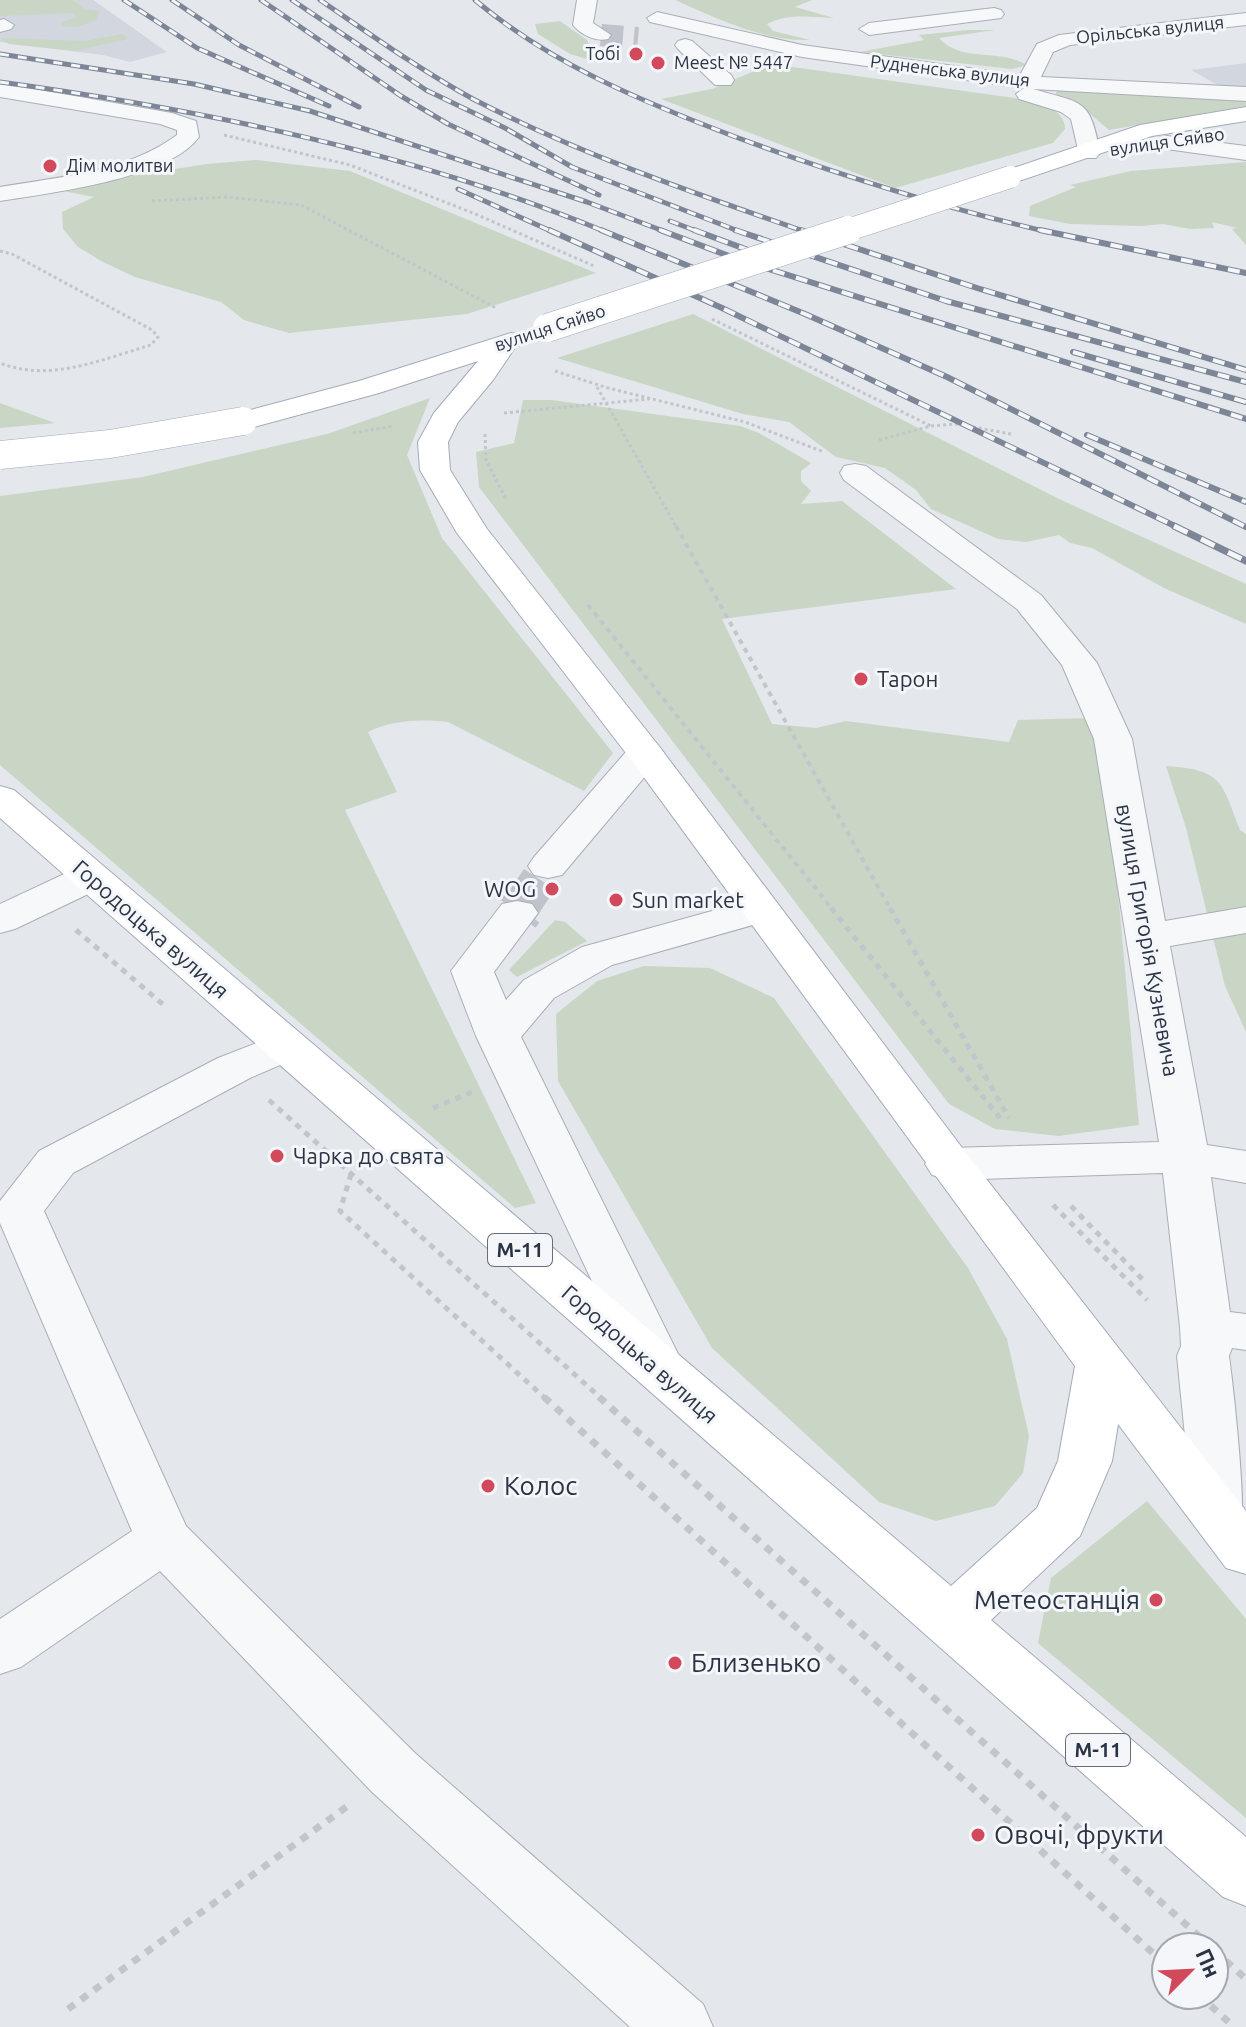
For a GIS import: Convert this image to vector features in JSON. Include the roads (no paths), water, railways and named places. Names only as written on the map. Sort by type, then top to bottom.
[{"type":"main road","name":"вулиця Сяйво","points":[[0,455],[110,444],[243,421],[369,387],[503,327],[547,328],[1088,153],[1148,130],[1246,114]]},
{"type":"main road","name":"вулиця Сяйво","points":[[1088,153],[1246,131]]},
{"type":"main road","points":[[503,327],[483,374],[444,419],[433,442],[435,470],[473,533],[645,753],[1101,1366],[1233,1534]]},
{"type":"main road","name":"Городоцька вулиця","points":[[0,798],[949,1623],[1246,1877]]},
{"type":"main road","points":[[949,1623],[1060,1521],[1085,1461],[1101,1366]]},
{"type":"street","points":[[587,0],[583,25],[601,35]]},
{"type":"street","name":"Рудненська вулиця","points":[[638,0],[677,44],[701,50],[1003,89],[1044,98],[1069,107],[1082,117],[1088,153]]},
{"type":"street","points":[[869,29],[1000,18],[976,0]]},
{"type":"street","name":"Рудненська вулиця","points":[[657,18],[764,45],[832,57],[1030,74],[1140,90],[1246,94]]},
{"type":"street","name":"Орільська вулиця","points":[[1030,74],[1037,44],[1097,34],[1246,19]]},
{"type":"street","points":[[677,44],[704,41],[764,45]]},
{"type":"street","points":[[677,44],[723,80]]},
{"type":"street","points":[[1030,74],[1191,79]]},
{"type":"street","points":[[0,90],[107,106],[188,126],[188,137],[179,146],[142,163],[79,180],[0,194]]},
{"type":"street","points":[[1167,143],[1246,153]]},
{"type":"street","name":"вулиця Григорія Кузневича","points":[[855,473],[1029,602],[1079,663],[1113,739],[1215,1340],[1233,1534]]},
{"type":"street","points":[[548,866],[645,753]]},
{"type":"street","points":[[0,920],[91,877]]},
{"type":"street","points":[[507,1055],[539,989],[597,956],[759,910]]},
{"type":"street","points":[[517,913],[472,971],[507,1055],[661,1372]]},
{"type":"street","points":[[1148,937],[1246,920]]},
{"type":"street","points":[[285,1046],[234,1068],[56,1162],[19,1210],[164,1539],[394,1773],[662,2024]]},
{"type":"street","points":[[1185,1157],[1205,1144],[1246,1144]]},
{"type":"street","points":[[949,1164],[1185,1157],[1246,1167]]},
{"type":"street","points":[[0,1650],[164,1539]]},
{"type":"tunnel","points":[[601,35],[638,38]]},
{"type":"tunnel","points":[[519,910],[548,866]]},
{"type":"tunnel","points":[[517,913],[521,908]]},
{"type":"railway","points":[[124,0],[197,48],[329,106]]},
{"type":"railway","points":[[172,0],[239,45],[359,107]]},
{"type":"railway","points":[[261,0],[401,96],[448,124],[599,195]]},
{"type":"railway","points":[[292,0],[426,90],[505,128],[572,167],[741,232]]},
{"type":"railway","points":[[320,0],[434,76],[513,119],[637,172],[806,232]]},
{"type":"railway","points":[[475,0],[504,23],[566,62],[665,109],[850,176],[928,201],[1040,230]]},
{"type":"railway","points":[[0,54],[194,84],[310,111],[587,202],[666,232]]},
{"type":"railway","points":[[0,82],[154,106],[308,138],[459,179],[604,231]]},
{"type":"railway","points":[[458,189],[553,232]]},
{"type":"railway","points":[[670,221],[699,232]]},
{"type":"railway","points":[[549,230],[722,308],[1179,528]]},
{"type":"railway","points":[[660,230],[737,259],[1246,419]]},
{"type":"railway","points":[[694,230],[775,260]]},
{"type":"railway","points":[[735,230],[946,301],[1246,382]]},
{"type":"railway","points":[[801,230],[977,288],[1246,370]]},
{"type":"railway","points":[[1040,230],[1246,273]]},
{"type":"railway","points":[[1040,230],[1048,232]]},
{"type":"railway","points":[[604,231],[805,314],[947,377],[1246,527]]},
{"type":"railway","points":[[1073,352],[1246,402]]},
{"type":"railway","points":[[1087,435],[1246,502]]},
{"type":"railway","points":[[1174,526],[1246,561]]},
{"type":"place","name":"Тобі","points":[[636,54]]},
{"type":"place","name":"Meest № 5447","points":[[658,63]]},
{"type":"place","name":"Дім молитви","points":[[50,166]]},
{"type":"place","name":"Тарон","points":[[861,679]]},
{"type":"place","name":"WOG","points":[[552,889]]},
{"type":"place","name":"Sun market","points":[[616,900]]},
{"type":"place","name":"Чарка до свята","points":[[277,1156]]},
{"type":"place","name":"Колос","points":[[488,1486]]},
{"type":"place","name":"Метеостанція","points":[[1156,1600]]},
{"type":"place","name":"Близенько","points":[[675,1663]]},
{"type":"place","name":"Овочі, фрукти","points":[[978,1835]]}]
